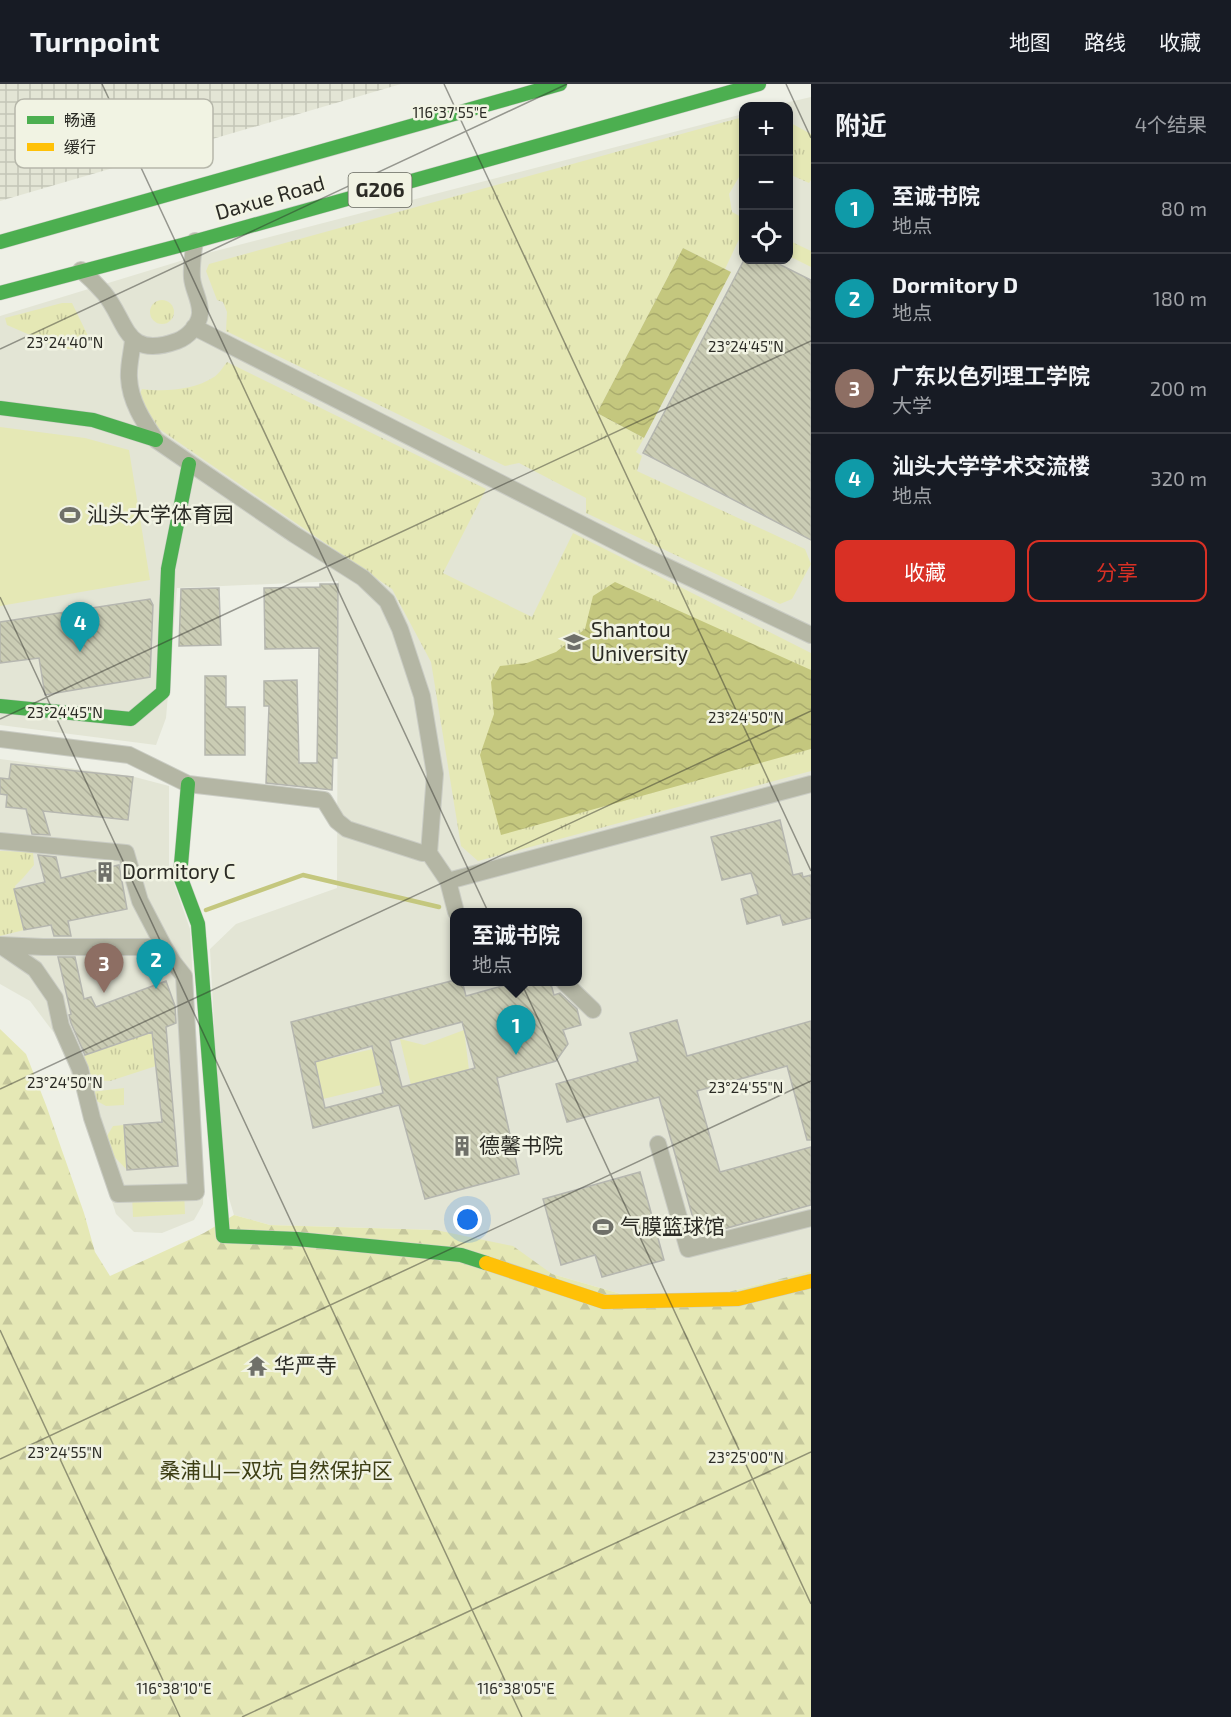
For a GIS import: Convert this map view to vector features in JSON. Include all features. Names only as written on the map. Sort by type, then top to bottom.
[{"type":"main road","name":"Daxue Road","points":[[0,242],[560,84]]},
{"type":"main road","name":"Daxue Road","points":[[0,293],[759,84]]},
{"type":"main road","points":[[0,408],[93,420],[156,440]]},
{"type":"main road","points":[[0,706],[131,719],[163,692],[168,569],[189,464]]},
{"type":"main road","points":[[188,784],[180,876],[198,924],[223,1236],[297,1239],[461,1255],[604,1302],[738,1299],[811,1281]]},
{"type":"street","points":[[81,270],[105,293],[124,330],[133,339],[146,345],[165,345],[182,339],[197,324],[200,314],[191,266],[195,241]]},
{"type":"street","points":[[194,327],[642,555],[811,635]]},
{"type":"street","points":[[133,339],[129,377],[132,398],[156,440],[295,535],[363,578],[387,601],[400,629],[423,696],[435,774],[429,853],[448,881],[455,908]]},
{"type":"street","points":[[0,739],[129,755],[188,784],[324,800],[337,821],[347,830],[422,853],[429,853]]},
{"type":"street","points":[[448,881],[811,784]]},
{"type":"street","points":[[0,841],[126,853],[140,901],[164,947],[184,976],[196,1192],[118,1194],[92,1118],[80,1069],[61,1026],[55,998],[35,969],[0,945]]},
{"type":"street","points":[[0,945],[164,947]]},
{"type":"street","points":[[569,986],[593,1010]]},
{"type":"street","points":[[658,1144],[688,1249],[811,1218]]},
{"type":"shaded area","points":[[0,84],[401,84],[213,139],[213,99],[15,99],[15,168],[113,168],[0,201]]},
{"type":"shaded area","name":"Shantou University","points":[[811,97],[811,1271],[720,1294],[621,1294],[552,1274],[436,1230],[270,1225],[234,1215],[222,1175],[210,949],[236,924],[337,888],[338,581],[177,588],[166,718],[156,745],[0,725],[0,316],[200,255],[739,115],[739,264],[793,264],[793,102],[789,102]]},
{"type":"shaded area","points":[[0,759],[131,776],[169,786],[169,869],[190,929],[204,1177],[203,1204],[194,1220],[162,1233],[134,1232],[116,1214],[69,1067],[54,1033],[30,1001],[0,984]]},
{"type":"green space","points":[[739,118],[739,177],[729,194],[732,212],[739,216],[739,239],[725,269],[683,248],[597,413],[644,438],[636,452],[642,456],[637,471],[805,549],[811,564],[792,599],[780,604],[586,513],[586,498],[519,463],[505,466],[226,331],[227,312],[223,302],[217,300],[206,271],[209,264]]},
{"type":"green space","points":[[793,124],[811,134],[811,180],[809,183],[793,176]]},
{"type":"green space","points":[[793,242],[811,251],[811,267],[793,258]]},
{"type":"green space","points":[[162,300],[167,301],[173,307],[173,317],[167,323],[162,324],[157,323],[151,317],[150,312],[151,307],[157,301]]},
{"type":"green space","points":[[62,303],[72,303],[88,336],[73,349],[62,349],[7,325],[5,318]]},
{"type":"green space","points":[[227,362],[486,489],[443,573],[532,617],[573,533],[811,653],[811,771],[478,861],[461,846],[431,662],[392,589],[152,424],[139,396],[142,389],[170,390],[198,385],[216,376]]},
{"type":"green space","name":"汕头大学体育园","points":[[0,427],[85,438],[129,450],[150,580],[0,606]]},
{"type":"green space","points":[[0,851],[33,852],[34,865],[15,886],[24,930],[0,936]]},
{"type":"green space","name":"桑浦山—双坑 自然保护区","points":[[0,1029],[26,1054],[84,1213],[95,1252],[110,1276],[204,1233],[234,1215],[270,1225],[436,1230],[513,1246],[552,1274],[621,1294],[720,1294],[811,1271],[811,1717],[0,1717]]},
{"type":"green space","points":[[464,1030],[469,1070],[411,1085],[400,1039],[424,1045]]},
{"type":"green space","points":[[152,1032],[156,1066],[110,1081],[92,1080],[81,1057]]},
{"type":"green space","points":[[373,1049],[381,1085],[323,1099],[315,1062]]},
{"type":"green space","points":[[124,1088],[124,1105],[106,1106],[93,1099],[91,1092]]},
{"type":"green space","points":[[124,1125],[127,1170],[106,1148],[104,1141],[113,1126]]},
{"type":"green space","points":[[184,1191],[185,1214],[133,1217],[132,1194]]},
{"type":"water","points":[[683,248],[731,272],[644,438],[597,413]]},
{"type":"water","points":[[615,582],[811,670],[811,749],[501,835],[480,755],[494,714],[491,682],[500,666],[527,663],[556,652],[585,629],[593,596]]},
{"type":"building","points":[[742,264],[779,264],[811,280],[811,540],[643,453]]},
{"type":"building","points":[[320,584],[338,584],[337,758],[333,758],[332,790],[266,783],[269,706],[264,706],[264,681],[297,680],[299,763],[317,763],[319,648],[265,649],[264,588],[320,587]]},
{"type":"building","points":[[219,588],[221,645],[179,646],[181,589]]},
{"type":"building","points":[[150,599],[153,605],[150,677],[45,695],[39,658],[0,663],[0,622]]},
{"type":"building","points":[[205,676],[226,676],[226,707],[245,707],[245,755],[205,755]]},
{"type":"building","points":[[11,764],[133,777],[128,820],[43,811],[50,835],[32,834],[26,809],[6,807],[7,795],[0,794],[0,778],[9,779]]},
{"type":"building","points":[[780,820],[793,875],[802,873],[803,877],[811,875],[811,918],[783,925],[780,915],[747,924],[741,899],[758,894],[751,873],[722,880],[711,837]]},
{"type":"building","name":"Dormitory C","points":[[38,855],[56,857],[61,878],[119,865],[127,909],[68,921],[71,936],[54,936],[51,925],[24,930],[14,889],[45,882]]},
{"type":"building","points":[[58,957],[75,957],[84,999],[91,997],[96,1007],[166,981],[175,1006],[176,1023],[166,1027],[178,1166],[127,1170],[124,1125],[162,1122],[152,1032],[85,1055],[71,1023]]},
{"type":"building","points":[[450,981],[450,986],[463,986],[466,996],[502,986],[551,986],[554,995],[560,993],[577,1009],[581,1025],[563,1030],[568,1044],[556,1061],[497,1078],[519,1174],[425,1199],[399,1105],[313,1128],[291,1022]],"holes":[[[462,1022],[475,1068],[402,1087],[390,1041]],[[372,1046],[383,1093],[325,1108],[315,1062]]]},
{"type":"building","points":[[677,1020],[687,1056],[811,1021],[811,1140],[807,1140],[787,1066],[697,1091],[720,1172],[811,1147],[811,1205],[698,1236],[659,1097],[567,1122],[556,1084],[638,1061],[630,1033]]},
{"type":"building","name":"气膜篮球馆","points":[[640,1172],[664,1260],[602,1277],[595,1255],[561,1265],[543,1199]]},
{"type":"waterway","points":[[206,910],[303,875],[439,907]]},
{"type":"traffic: fast","points":[[0,242],[560,84]]},
{"type":"traffic: fast","points":[[0,293],[182,245],[759,84]]},
{"type":"traffic: fast","points":[[0,408],[93,420],[156,440]]},
{"type":"traffic: fast","points":[[0,706],[131,719],[163,692],[168,569],[189,464]]},
{"type":"traffic: fast","points":[[188,784],[180,876],[198,924],[223,1236],[297,1239],[461,1255],[486,1263]]},
{"type":"traffic: slow","points":[[486,1263],[604,1302],[738,1299],[811,1281]]},
{"type":"place","name":"汕头大学体育园","points":[[70,515]]},
{"type":"place","name":"Shantou University","points":[[574,642]]},
{"type":"place","name":"汕头大学学术交流楼","points":[[80,652]]},
{"type":"place","name":"Dormitory C","points":[[105,872]]},
{"type":"place","name":"Dormitory D","points":[[156,989]]},
{"type":"place","name":"广东以色列理工学院","points":[[104,993]]},
{"type":"place","name":"至诚书院","points":[[516,1055]]},
{"type":"place","name":"德馨书院","points":[[462,1146]]},
{"type":"place","name":"气膜篮球馆","points":[[603,1227]]},
{"type":"place","name":"华严寺","points":[[257,1366]]}]
